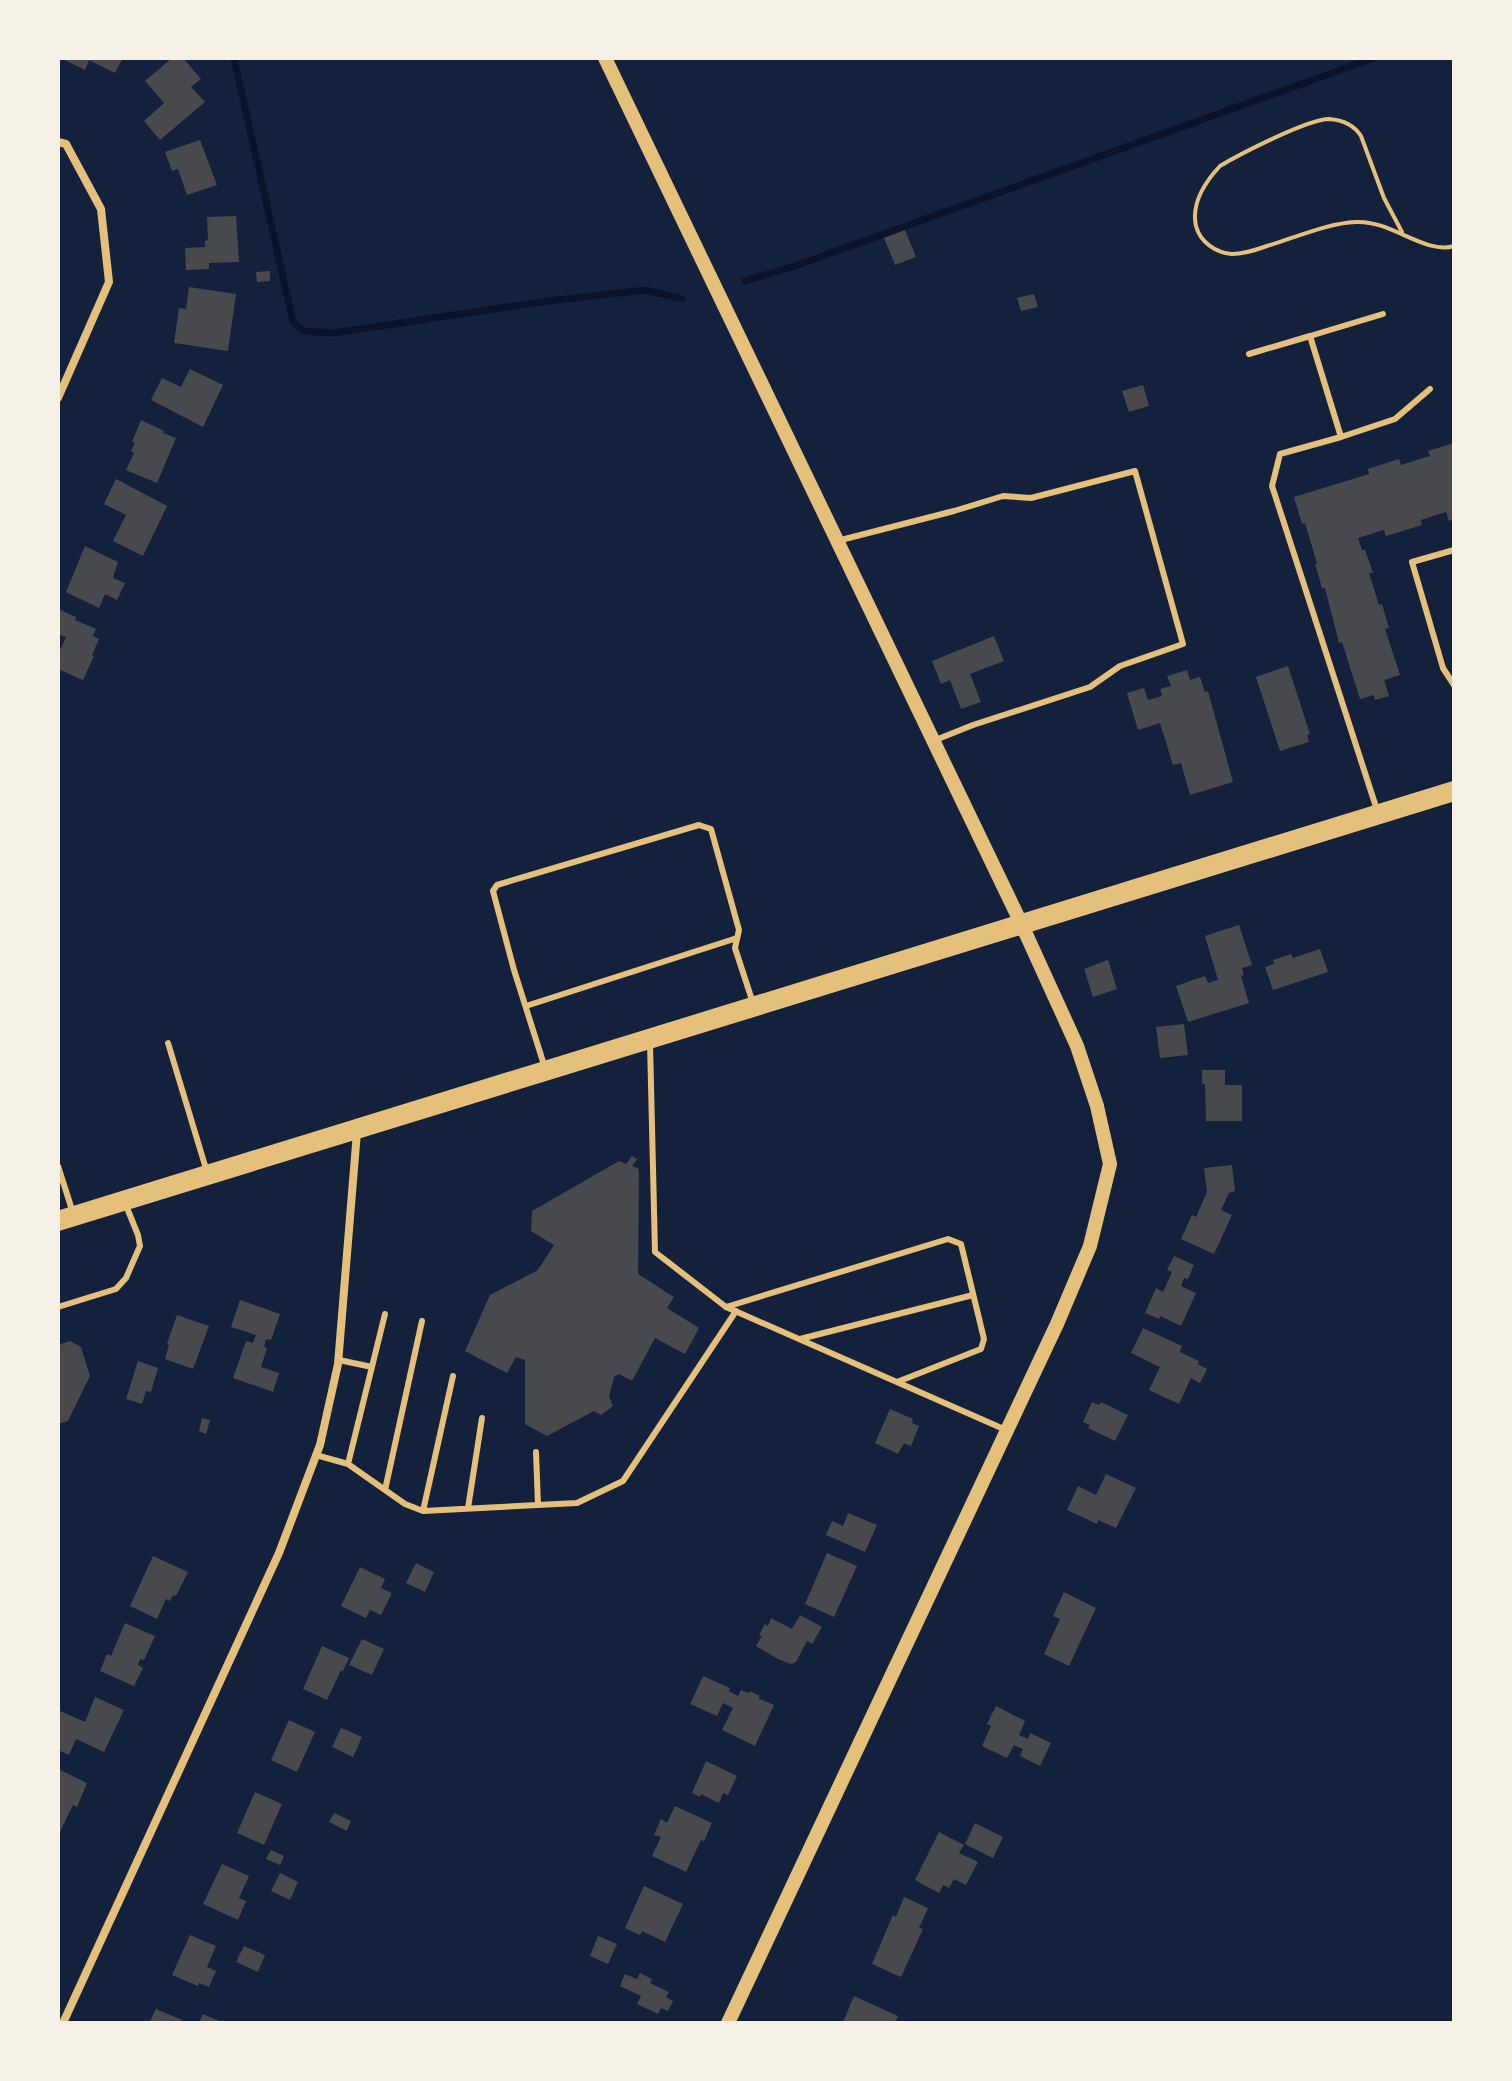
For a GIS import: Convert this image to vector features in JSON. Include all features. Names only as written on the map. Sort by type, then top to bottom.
[{"type":"main road","points":[[66,1219],[1454,791]]},
{"type":"street","points":[[605,58],[1021,923],[1077,1046],[1097,1106],[1110,1164],[1090,1246],[1057,1324],[728,2023]]},
{"type":"street","points":[[58,142],[66,144],[101,209],[109,282],[58,398]]},
{"type":"street","points":[[63,2023],[279,1553],[316,1455],[339,1360],[357,1131]]},
{"type":"lane","points":[[1249,354],[1383,314]]},
{"type":"lane","points":[[1310,336],[1341,437]]},
{"type":"lane","points":[[1378,814],[1272,486],[1280,454],[1395,419],[1430,389]]},
{"type":"lane","points":[[837,541],[1003,496],[1031,498],[1135,471],[1183,644],[1120,666],[1090,687],[933,741]]},
{"type":"lane","points":[[1454,550],[1412,562],[1443,668],[1454,685]]},
{"type":"lane","points":[[546,1072],[493,891],[497,885],[699,825],[711,829],[739,930],[735,948],[754,1007]]},
{"type":"lane","points":[[526,1006],[737,938]]},
{"type":"lane","points":[[650,1039],[655,1252],[726,1307],[1006,1430]]},
{"type":"lane","points":[[168,1043],[208,1176]]},
{"type":"lane","points":[[58,1166],[66,1219]]},
{"type":"lane","points":[[58,1307],[116,1289],[126,1278],[140,1246],[125,1201]]},
{"type":"lane","points":[[726,1307],[948,1239],[961,1244],[984,1339],[981,1349],[897,1382]]},
{"type":"lane","points":[[800,1339],[973,1295]]},
{"type":"lane","points":[[316,1455],[348,1464],[405,1504],[423,1511],[577,1503],[623,1481],[736,1311]]},
{"type":"lane","points":[[348,1464],[385,1314]]},
{"type":"lane","points":[[385,1490],[422,1321]]},
{"type":"lane","points":[[339,1360],[372,1367]]},
{"type":"lane","points":[[423,1511],[453,1376]]},
{"type":"lane","points":[[468,1508],[482,1418]]},
{"type":"lane","points":[[536,1452],[538,1505]]},
{"type":"path","points":[[1402,232],[1384,198],[1361,136],[1346,123],[1327,119],[1297,128],[1220,166],[1202,190],[1195,213],[1201,237],[1214,249],[1228,254],[1254,250],[1347,223],[1368,222],[1402,232],[1438,248],[1454,246]]},
{"type":"building","points":[[61,58],[123,58],[115,73],[89,60],[85,70]]},
{"type":"building","points":[[172,58],[183,58],[201,79],[191,87],[205,102],[160,140],[144,121],[164,103],[145,81]]},
{"type":"building","points":[[200,140],[217,185],[187,195],[178,169],[172,171],[165,152]]},
{"type":"building","points":[[236,216],[239,262],[209,263],[209,269],[186,270],[185,248],[205,247],[208,240],[207,217]]},
{"type":"building","points":[[905,230],[916,257],[895,265],[884,238]]},
{"type":"building","points":[[270,271],[270,281],[257,282],[256,272]]},
{"type":"building","points":[[189,287],[236,294],[228,351],[174,343],[179,308],[186,309]]},
{"type":"building","points":[[1034,294],[1038,307],[1021,311],[1017,298]]},
{"type":"building","points":[[190,369],[223,385],[203,427],[151,400],[162,378],[181,387]]},
{"type":"building","points":[[1143,385],[1149,406],[1129,412],[1122,391]]},
{"type":"building","points":[[141,420],[176,438],[157,483],[126,470],[134,453],[131,451],[135,443],[132,442]]},
{"type":"building","points":[[1454,443],[1454,519],[1449,521],[1446,512],[1421,520],[1422,525],[1386,536],[1384,530],[1358,538],[1373,573],[1369,573],[1379,605],[1382,604],[1389,628],[1385,629],[1400,675],[1384,680],[1389,696],[1375,700],[1374,695],[1360,699],[1342,642],[1339,643],[1305,523],[1302,524],[1294,497],[1369,474],[1368,469],[1399,459],[1401,465],[1430,456],[1428,451]]},
{"type":"building","points":[[116,479],[167,506],[143,556],[113,541],[126,515],[104,504]]},
{"type":"building","points":[[85,546],[118,562],[113,578],[125,583],[117,600],[105,594],[99,608],[66,592]]},
{"type":"building","points":[[58,609],[96,629],[93,636],[99,639],[83,680],[58,669],[58,654],[66,637],[58,634]]},
{"type":"building","points":[[994,636],[1004,661],[970,674],[981,702],[961,709],[950,680],[941,684],[932,661]]},
{"type":"building","points":[[1288,666],[1310,734],[1307,735],[1309,742],[1280,751],[1256,677]]},
{"type":"building","points":[[1187,670],[1190,680],[1200,677],[1205,692],[1208,691],[1233,782],[1190,795],[1181,763],[1173,765],[1160,723],[1138,730],[1127,693],[1144,688],[1148,700],[1162,696],[1160,689],[1171,686],[1167,676]]},
{"type":"building","points":[[1239,925],[1252,965],[1242,968],[1244,975],[1241,976],[1249,1003],[1188,1022],[1176,986],[1205,976],[1208,983],[1218,980],[1205,936]]},
{"type":"building","points":[[1320,949],[1328,972],[1273,990],[1265,967],[1274,964],[1273,960],[1291,954],[1293,958]]},
{"type":"building","points":[[1108,960],[1117,989],[1093,997],[1084,969]]},
{"type":"building","points":[[1184,1024],[1188,1055],[1160,1058],[1156,1027]]},
{"type":"building","points":[[1202,1070],[1225,1070],[1225,1085],[1242,1085],[1242,1121],[1206,1121]]},
{"type":"building","points":[[632,1156],[637,1159],[632,1166],[639,1169],[638,1274],[674,1297],[667,1308],[699,1328],[685,1354],[655,1338],[632,1381],[619,1374],[614,1377],[609,1397],[613,1406],[601,1415],[594,1411],[547,1436],[525,1424],[525,1360],[516,1357],[507,1373],[465,1351],[490,1295],[538,1270],[554,1245],[531,1231],[532,1211],[619,1161],[626,1164]]},
{"type":"building","points":[[1232,1165],[1235,1191],[1229,1193],[1221,1210],[1232,1215],[1214,1254],[1181,1239],[1192,1215],[1196,1217],[1207,1192],[1204,1168]]},
{"type":"building","points":[[1174,1256],[1194,1265],[1181,1286],[1196,1293],[1181,1326],[1145,1313],[1156,1288],[1163,1292],[1172,1272],[1167,1270]]},
{"type":"building","points":[[240,1300],[280,1314],[271,1340],[266,1339],[264,1347],[267,1348],[261,1367],[279,1373],[273,1392],[233,1378],[246,1341],[253,1343],[256,1335],[231,1327]]},
{"type":"building","points":[[177,1315],[209,1326],[193,1369],[165,1359]]},
{"type":"building","points":[[1143,1328],[1182,1346],[1180,1352],[1199,1361],[1198,1364],[1207,1369],[1200,1383],[1191,1378],[1179,1404],[1149,1390],[1160,1367],[1131,1353]]},
{"type":"building","points":[[70,1341],[81,1347],[90,1376],[68,1421],[58,1424],[58,1345]]},
{"type":"building","points":[[138,1361],[158,1368],[151,1392],[146,1391],[142,1404],[126,1399]]},
{"type":"building","points":[[1092,1402],[1099,1405],[1101,1402],[1128,1415],[1115,1441],[1088,1428],[1090,1425],[1083,1422]]},
{"type":"building","points":[[890,1409],[913,1419],[912,1423],[919,1426],[911,1446],[904,1443],[898,1454],[875,1443]]},
{"type":"building","points":[[202,1418],[210,1420],[206,1434],[199,1431]]},
{"type":"building","points":[[1106,1474],[1136,1488],[1116,1528],[1098,1520],[1097,1524],[1067,1510],[1078,1486],[1096,1495]]},
{"type":"building","points":[[848,1513],[877,1525],[865,1552],[826,1535],[832,1521],[843,1526]]},
{"type":"building","points":[[827,1553],[857,1566],[834,1617],[805,1604]]},
{"type":"building","points":[[153,1556],[188,1572],[176,1596],[173,1595],[170,1601],[166,1599],[157,1619],[130,1606]]},
{"type":"building","points":[[416,1563],[434,1572],[425,1592],[406,1583]]},
{"type":"building","points":[[360,1567],[385,1579],[381,1588],[392,1593],[381,1615],[370,1610],[366,1618],[341,1606]]},
{"type":"building","points":[[1064,1592],[1096,1608],[1069,1666],[1044,1654],[1060,1619],[1053,1616]]},
{"type":"building","points":[[800,1615],[822,1627],[812,1644],[807,1641],[796,1662],[791,1664],[778,1659],[756,1646],[762,1636],[759,1635],[771,1618],[792,1629]]},
{"type":"building","points":[[125,1623],[155,1636],[144,1660],[140,1659],[138,1665],[143,1668],[134,1686],[100,1671],[107,1654],[111,1656]]},
{"type":"building","points":[[362,1639],[384,1649],[372,1675],[349,1665]]},
{"type":"building","points":[[322,1646],[349,1658],[327,1700],[303,1689]]},
{"type":"building","points":[[703,1676],[730,1688],[729,1691],[738,1696],[741,1690],[750,1691],[774,1705],[755,1746],[722,1730],[733,1708],[723,1703],[717,1716],[690,1704]]},
{"type":"building","points":[[95,1697],[124,1710],[104,1752],[76,1739],[69,1755],[58,1750],[60,1711],[85,1722]]},
{"type":"building","points":[[996,1706],[1025,1721],[1019,1735],[1028,1739],[1030,1733],[1051,1743],[1040,1766],[1020,1756],[1023,1749],[1014,1745],[1007,1758],[982,1746],[991,1726],[987,1724]]},
{"type":"building","points":[[289,1720],[315,1732],[297,1772],[271,1760]]},
{"type":"building","points":[[341,1728],[362,1737],[353,1757],[332,1747]]},
{"type":"building","points":[[706,1761],[737,1776],[728,1795],[723,1793],[719,1803],[692,1793]]},
{"type":"building","points":[[58,1769],[87,1783],[77,1807],[73,1805],[58,1836]]},
{"type":"building","points":[[255,1792],[282,1804],[264,1845],[237,1833]]},
{"type":"building","points":[[675,1806],[712,1823],[686,1872],[652,1856],[661,1837],[654,1835],[661,1819],[667,1823]]},
{"type":"building","points":[[334,1813],[351,1821],[347,1831],[329,1822]]},
{"type":"building","points":[[975,1823],[1003,1837],[993,1858],[965,1844]]},
{"type":"building","points":[[939,1832],[964,1845],[959,1853],[978,1862],[966,1885],[954,1879],[949,1888],[943,1885],[939,1893],[915,1880]]},
{"type":"building","points":[[271,1850],[284,1856],[280,1865],[266,1859]]},
{"type":"building","points":[[222,1864],[249,1876],[239,1898],[246,1901],[238,1920],[203,1904]]},
{"type":"building","points":[[280,1873],[298,1882],[290,1900],[271,1891]]},
{"type":"building","points":[[644,1886],[683,1904],[665,1942],[642,1931],[640,1935],[625,1928]]},
{"type":"building","points":[[904,1897],[928,1908],[919,1928],[923,1929],[901,1977],[872,1964]]},
{"type":"building","points":[[190,1935],[216,1946],[207,1967],[216,1971],[209,1987],[199,1983],[198,1986],[172,1975]]},
{"type":"building","points":[[598,1936],[617,1944],[608,1964],[590,1956]]},
{"type":"building","points":[[244,1946],[265,1955],[258,1972],[236,1962]]},
{"type":"building","points":[[640,1973],[652,1979],[650,1983],[669,1992],[666,1997],[673,2001],[668,2011],[661,2008],[658,2014],[637,2004],[641,1996],[620,1986],[625,1974],[637,1979]]},
{"type":"building","points":[[854,1996],[898,2016],[895,2023],[843,2022]]},
{"type":"building","points":[[156,2009],[182,2020],[180,2023],[149,2023]]},
{"type":"building","points":[[203,2014],[224,2023],[199,2023]]},
{"type":"waterway","points":[[234,58],[293,322],[304,331],[333,333],[548,301],[646,290],[682,299]]},
{"type":"waterway","points":[[745,281],[792,267],[1371,59]]}]
